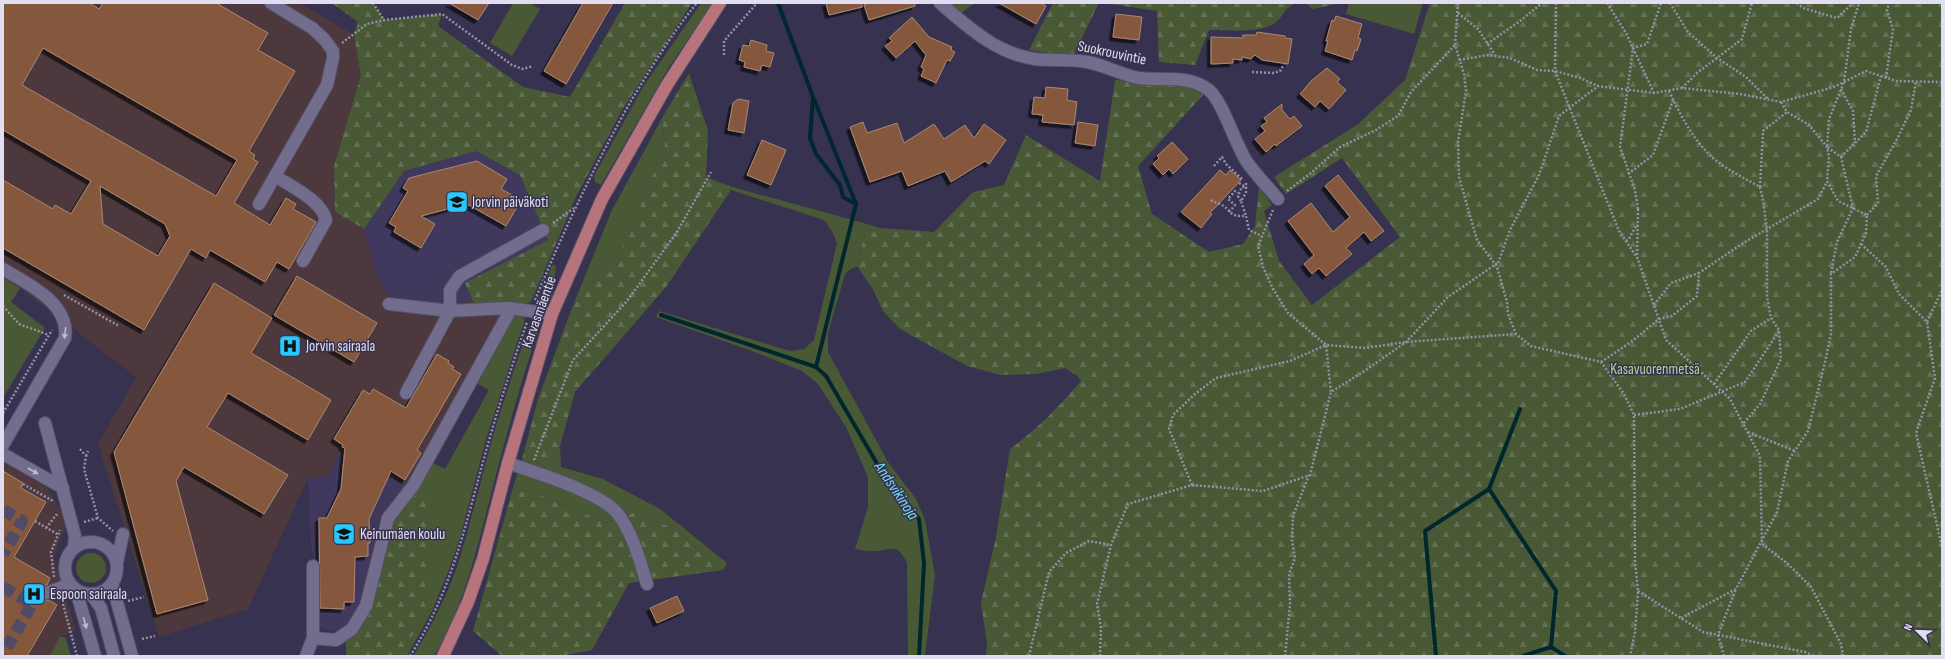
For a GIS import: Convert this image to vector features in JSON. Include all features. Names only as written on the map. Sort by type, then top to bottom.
[{"type":"main road","name":"Karvasmäentie","points":[[443,656],[468,602],[490,532],[508,463],[552,314],[602,199],[667,85],[720,3]]},
{"type":"street","points":[[259,204],[327,85],[333,58],[332,51],[324,39],[312,28],[271,3]]},
{"type":"street","name":"Suokrouvintie","points":[[940,3],[970,29],[993,45],[1012,53],[1035,59],[1087,62],[1129,76],[1140,78],[1178,79],[1201,85],[1210,91],[1219,102],[1232,134],[1247,162],[1278,199]]},
{"type":"street","points":[[275,176],[301,192],[324,212],[326,220],[303,261]]},
{"type":"street","points":[[406,393],[450,311],[450,290],[460,276],[544,230]]},
{"type":"street","points":[[3,269],[54,295],[66,328],[65,338],[3,445]]},
{"type":"street","points":[[389,304],[450,311],[511,309],[552,314]]},
{"type":"street","points":[[313,638],[336,640],[352,629],[366,606],[388,518],[413,486],[511,309]]},
{"type":"street","points":[[45,423],[75,536],[74,548],[66,562],[65,570],[73,587],[95,656]]},
{"type":"street","points":[[3,454],[63,488]]},
{"type":"street","points":[[508,463],[587,493],[606,502],[614,510],[629,533],[647,584]]},
{"type":"street","points":[[91,594],[106,590],[116,578],[117,562],[123,534],[114,541],[103,544]]},
{"type":"street","points":[[74,548],[88,541],[103,544],[110,548],[117,562]]},
{"type":"street","points":[[306,656],[313,638],[313,566]]},
{"type":"street","points":[[112,584],[132,656]]},
{"type":"street","points":[[41,595],[73,587],[91,594],[101,608],[114,656]]},
{"type":"path","points":[[372,3],[384,20]]},
{"type":"path","points":[[724,55],[724,41],[757,3]]},
{"type":"path","points":[[1458,3],[1455,45],[1466,91],[1458,142],[1459,176],[1477,240],[1496,266],[1507,302],[1508,314],[1516,334],[1532,346],[1601,362],[1624,394],[1634,415],[1635,562],[1638,591],[1635,632],[1630,656]]},
{"type":"path","points":[[1487,44],[1520,22],[1542,3]]},
{"type":"path","points":[[1556,3],[1555,72],[1568,109],[1588,152],[1618,231],[1637,257],[1666,340],[1730,399],[1760,456],[1762,544]]},
{"type":"path","points":[[1607,3],[1626,33],[1654,93]]},
{"type":"path","points":[[1633,48],[1647,44],[1661,3]]},
{"type":"path","points":[[1670,3],[1688,32],[1717,58],[1746,78],[1768,99]]},
{"type":"path","points":[[1682,88],[1697,73],[1742,39],[1752,3]]},
{"type":"path","points":[[1797,3],[1803,8],[1837,18],[1853,3]]},
{"type":"path","points":[[1802,3],[1803,8]]},
{"type":"path","points":[[1654,306],[1671,283],[1699,273],[1740,245],[1818,199],[1827,181],[1830,156],[1827,147],[1828,119],[1844,82],[1851,29],[1858,3]]},
{"type":"path","points":[[1886,78],[1893,30],[1887,10],[1889,3]]},
{"type":"path","points":[[1457,12],[1478,29],[1495,56]]},
{"type":"path","points":[[332,51],[367,24],[384,20],[442,14],[512,65],[523,69],[533,66]]},
{"type":"path","points":[[1285,656],[1290,605],[1289,574],[1295,558],[1292,540],[1293,516],[1310,475],[1331,392],[1326,345],[1288,313],[1273,289],[1263,267],[1258,246],[1278,199],[1312,173],[1340,147],[1376,130],[1398,116],[1411,92],[1455,45]]},
{"type":"path","points":[[1626,241],[1629,239],[1638,224],[1638,209],[1635,190],[1628,174],[1620,147],[1633,48]]},
{"type":"path","points":[[1459,60],[1488,55],[1510,58],[1537,70],[1555,72],[1580,78],[1598,86],[1654,93],[1682,88],[1740,94],[1781,102],[1834,87],[1866,72],[1896,81],[1942,82]]},
{"type":"path","points":[[1252,72],[1274,73],[1280,71],[1284,64]]},
{"type":"path","points":[[1841,157],[1866,132],[1881,76]]},
{"type":"path","points":[[1831,274],[1855,257],[1861,244],[1866,232],[1867,215],[1878,203],[1876,176],[1896,141],[1911,110],[1916,81]]},
{"type":"path","points":[[1331,392],[1406,342],[1448,297],[1496,266],[1499,262],[1510,230],[1539,175],[1559,116],[1598,86]]},
{"type":"path","points":[[1841,89],[1853,111],[1855,143]]},
{"type":"path","points":[[1669,91],[1679,113],[1706,151],[1725,167],[1760,186]]},
{"type":"path","points":[[1628,174],[1653,155],[1673,99]]},
{"type":"path","points":[[1724,656],[1718,635],[1736,589],[1762,544],[1778,512],[1788,461],[1808,431],[1831,334],[1831,274],[1837,242],[1853,208],[1841,157],[1827,147],[1809,125],[1787,112],[1781,102]]},
{"type":"path","points":[[1743,424],[1760,404],[1782,359],[1779,330],[1771,318],[1767,297],[1767,230],[1764,200],[1760,186],[1763,131],[1787,112]]},
{"type":"path","points":[[1214,166],[1222,157],[1226,164],[1247,184],[1242,201]]},
{"type":"path","points":[[530,471],[573,360],[627,301],[676,232],[711,172]]},
{"type":"path","points":[[1827,181],[1838,201],[1867,215]]},
{"type":"path","points":[[1239,183],[1246,187]]},
{"type":"path","points":[[1229,212],[1235,205],[1228,199],[1236,191],[1246,187]]},
{"type":"path","points":[[1236,191],[1242,201],[1249,230],[1262,236]]},
{"type":"path","points":[[1211,200],[1215,203],[1220,203],[1229,212],[1237,216],[1246,216]]},
{"type":"path","points":[[544,230],[575,207]]},
{"type":"path","points":[[1637,257],[1638,209]]},
{"type":"path","points":[[1861,244],[1886,267],[1899,294],[1927,322]]},
{"type":"path","points":[[1601,362],[1631,342],[1659,319],[1672,316],[1697,296],[1699,273]]},
{"type":"path","points":[[1942,290],[1927,322],[1935,378],[1916,433],[1942,547]]},
{"type":"path","points":[[54,295],[70,299],[119,326]]},
{"type":"path","points":[[3,413],[70,299]]},
{"type":"path","points":[[3,306],[19,324],[49,335]]},
{"type":"path","points":[[1714,384],[1751,331],[1771,318]]},
{"type":"path","points":[[1634,415],[1680,409],[1745,382],[1779,330]]},
{"type":"path","points":[[1192,485],[1169,429],[1173,415],[1195,394],[1216,378],[1290,361],[1326,345],[1365,348],[1406,342],[1516,334]]},
{"type":"path","points":[[1748,432],[1795,451]]},
{"type":"path","points":[[80,449],[86,456]]},
{"type":"path","points":[[88,451],[84,469],[98,518],[100,522],[120,536]]},
{"type":"path","points":[[1100,656],[1101,628],[1097,604],[1111,544],[1128,504],[1192,485],[1263,491],[1310,475]]},
{"type":"path","points":[[23,484],[52,501],[55,505]]},
{"type":"path","points":[[46,528],[58,510],[60,516]]},
{"type":"path","points":[[35,521],[57,534]]},
{"type":"path","points":[[61,524],[61,529]]},
{"type":"path","points":[[1029,656],[1049,572],[1066,553],[1088,541],[1111,544]]},
{"type":"path","points":[[1762,544],[1788,564],[1811,587],[1841,644],[1843,656]]},
{"type":"path","points":[[1681,618],[1736,589]]},
{"type":"path","points":[[1638,591],[1703,632],[1806,652],[1814,656]]},
{"type":"path","points":[[142,639],[155,636]]},
{"type":"shaded area","name":"Jorvin sairaala","points":[[3,3],[300,3],[354,35],[361,75],[334,166],[335,212],[364,229],[377,276],[390,298],[415,307],[460,304],[472,299],[478,308],[508,306],[408,485],[336,454],[330,475],[308,478],[248,609],[159,637],[98,444],[136,377],[20,288],[3,278]]},
{"type":"shaded area","name":"Jorvin päiväkoti","points":[[476,151],[520,175],[548,240],[466,283],[472,299],[460,304],[415,307],[390,298],[377,276],[364,229],[404,171]]},
{"type":"shaded area","name":"Keinumäen koulu","points":[[336,454],[408,485],[379,522],[364,601],[354,622],[339,632],[324,629],[319,626],[316,617],[316,567],[311,546],[308,477],[330,475]]},
{"type":"shaded area","name":"Espoon sairaala","points":[[3,461],[49,489],[67,522],[54,557],[76,631],[60,636],[50,656],[3,656]]},
{"type":"green space","points":[[332,3],[373,3],[384,20],[442,14],[438,26],[523,87],[570,97],[625,3],[692,3],[622,110],[576,197],[531,302],[478,308],[465,283],[548,240],[520,175],[476,151],[404,171],[364,229],[335,212],[334,166],[361,75],[354,35],[358,22]]},
{"type":"green space","points":[[513,3],[530,3],[540,9],[512,56],[490,43]]},
{"type":"green space","points":[[701,3],[713,3],[669,67],[601,185],[595,182],[594,176],[643,87]]},
{"type":"green space","points":[[948,3],[974,3],[960,14]]},
{"type":"green space","points":[[1053,3],[1099,3],[1074,54],[1048,53],[1029,50]]},
{"type":"green space","points":[[1104,3],[1296,3],[1286,10],[1276,22],[1270,26],[1253,30],[1209,30],[1195,65],[1159,62],[1157,11]]},
{"type":"green space","points":[[1305,3],[1340,3],[1313,9]]},
{"type":"green space","points":[[1349,3],[1423,3],[1414,34],[1346,14]]},
{"type":"green space","name":"Kasavuorenmetsä","points":[[1430,3],[1942,3],[1942,656],[986,656],[987,642],[981,603],[996,537],[1010,449],[1047,417],[1081,381],[1076,375],[1065,368],[1036,374],[1001,375],[967,366],[900,329],[883,311],[874,291],[857,266],[867,224],[879,228],[934,232],[973,192],[1004,185],[1026,135],[1100,181],[1115,80],[1187,85],[1205,93],[1138,166],[1152,214],[1209,252],[1243,244],[1255,226],[1259,187],[1272,205],[1264,211],[1279,261],[1312,305],[1400,237],[1342,158],[1286,194],[1274,177],[1357,125],[1405,80]]},
{"type":"green space","points":[[689,73],[708,131],[706,177],[729,186],[731,190],[666,287],[575,392],[560,446],[547,466],[522,459],[538,399],[572,308],[626,242],[665,145],[662,118]]},
{"type":"green space","points":[[662,118],[665,145],[626,242],[572,308],[612,210]]},
{"type":"green space","points":[[729,186],[867,224],[857,266],[845,274],[828,333],[828,352],[888,462],[916,499],[925,520],[935,575],[925,656],[908,656],[907,563],[903,556],[896,549],[871,551],[855,549],[868,507],[868,477],[846,427],[818,384],[802,371],[752,351],[656,317],[659,311],[790,351],[804,349],[814,340],[837,243],[832,231],[824,220],[731,190]]},
{"type":"green space","points":[[552,265],[556,266],[552,296],[547,305],[536,307]]},
{"type":"green space","points":[[3,278],[20,288],[11,302],[45,328],[3,398]]},
{"type":"green space","points":[[513,315],[522,316],[525,319],[487,436],[460,538],[432,611],[407,656],[400,656],[425,615],[419,485],[433,463],[445,469],[489,390],[478,384],[509,318]]},
{"type":"green space","points":[[534,320],[539,326],[537,334],[512,416],[474,559],[461,600],[444,639],[434,656],[413,656],[427,632],[452,581],[465,540],[500,413],[530,324]]},
{"type":"green space","points":[[560,446],[561,467],[603,479],[660,509],[727,563],[723,570],[673,529],[637,511],[607,523],[528,490],[512,491],[522,459],[547,466]]},
{"type":"green space","points":[[419,485],[428,490],[425,615],[400,656],[347,656],[345,640],[355,632],[392,520]]},
{"type":"green space","points":[[528,490],[607,523],[637,511],[673,529],[723,570],[629,583],[592,650],[561,656],[502,656],[473,631],[512,491]]},
{"type":"green space","points":[[91,553],[102,557],[106,568],[102,579],[91,583],[80,579],[76,568],[80,557]]},
{"type":"green space","points":[[60,636],[66,638],[71,656],[50,656]]},
{"type":"building","points":[[3,3],[89,3],[99,9],[103,3],[216,3],[268,33],[258,50],[295,71],[249,151],[255,155],[253,159],[258,162],[234,203],[270,225],[286,198],[296,204],[293,209],[316,222],[289,269],[277,262],[265,282],[210,250],[206,258],[191,249],[144,330],[3,248],[3,180],[53,209],[55,205],[71,214],[91,181],[3,130]],"holes":[[[43,48],[237,160],[216,196],[22,85]],[[100,186],[165,224],[170,236],[158,256],[103,224]]]},
{"type":"building","points":[[449,3],[489,3],[478,20]]},
{"type":"building","points":[[583,3],[613,3],[566,84],[544,71]]},
{"type":"building","points":[[826,3],[862,3],[862,7],[829,15]]},
{"type":"building","points":[[870,3],[915,3],[915,6],[869,20],[864,5]]},
{"type":"building","points":[[999,3],[1040,3],[1046,6],[1036,24]]},
{"type":"building","points":[[1116,14],[1142,17],[1139,40],[1113,37]]},
{"type":"building","points":[[1336,16],[1362,24],[1358,38],[1361,39],[1352,60],[1325,51],[1328,41],[1326,41],[1332,20],[1334,21]]},
{"type":"building","points":[[912,17],[929,37],[952,47],[951,50],[955,52],[950,61],[947,60],[936,83],[921,76],[924,69],[921,67],[926,55],[915,41],[896,58],[885,46],[892,41],[889,38]]},
{"type":"building","points":[[1257,32],[1285,36],[1285,38],[1292,39],[1288,64],[1262,60],[1255,55],[1251,59],[1242,57],[1242,60],[1233,59],[1233,63],[1211,64],[1211,37],[1243,38],[1243,35],[1256,35]]},
{"type":"building","points":[[751,40],[767,45],[766,51],[774,53],[770,67],[762,65],[760,71],[744,67],[745,62],[739,60],[743,45],[749,46]]},
{"type":"building","points":[[1327,68],[1340,79],[1337,82],[1346,90],[1329,109],[1320,101],[1315,107],[1300,94],[1311,81]]},
{"type":"building","points":[[1046,87],[1068,89],[1067,100],[1077,102],[1074,125],[1042,122],[1043,115],[1032,114],[1034,97],[1045,98]]},
{"type":"building","points":[[738,99],[749,101],[744,133],[728,130],[733,103]]},
{"type":"building","points":[[1282,104],[1282,110],[1290,119],[1294,116],[1302,126],[1276,146],[1275,144],[1266,152],[1255,139],[1265,131],[1261,126],[1267,122],[1264,118]]},
{"type":"building","points":[[863,122],[867,133],[897,123],[904,143],[934,124],[944,139],[965,125],[974,138],[984,124],[1006,140],[989,164],[985,161],[951,182],[945,171],[908,186],[902,171],[870,182],[850,127]]},
{"type":"building","points":[[1078,122],[1098,125],[1095,146],[1075,143]]},
{"type":"building","points":[[762,140],[786,150],[771,185],[747,175]]},
{"type":"building","points":[[1172,142],[1188,159],[1173,174],[1169,169],[1163,175],[1153,164],[1159,158],[1157,156]]},
{"type":"building","points":[[477,161],[507,179],[501,189],[521,200],[506,226],[467,204],[421,216],[435,224],[421,248],[394,232],[396,227],[389,223],[408,191],[403,188],[409,178]]},
{"type":"building","points":[[1220,170],[1226,175],[1230,170],[1241,180],[1210,213],[1212,214],[1201,228],[1181,212]]},
{"type":"building","points":[[1338,175],[1384,231],[1371,241],[1364,232],[1346,248],[1352,254],[1326,276],[1319,268],[1312,274],[1304,264],[1314,255],[1288,221],[1311,203],[1333,232],[1350,217],[1325,186]]},
{"type":"building","points":[[297,276],[377,323],[354,362],[274,315]]},
{"type":"building","points":[[214,283],[272,318],[251,353],[331,400],[308,440],[228,393],[207,427],[288,475],[264,514],[184,467],[176,481],[208,600],[157,614],[114,452]]},
{"type":"building","points":[[437,354],[449,361],[448,363],[454,367],[452,369],[461,374],[417,450],[421,453],[405,480],[391,471],[369,519],[370,543],[368,543],[368,556],[355,557],[354,602],[344,602],[344,609],[320,608],[319,518],[327,518],[341,489],[345,448],[334,439],[363,390],[370,394],[373,389],[406,408]]},
{"type":"building","points":[[3,471],[23,483],[21,488],[46,502],[14,557],[50,578],[47,585],[35,591],[34,597],[36,601],[40,602],[49,600],[57,605],[27,656],[3,656]]},
{"type":"building","points":[[677,596],[684,611],[657,623],[650,608]]},
{"type":"waterway","points":[[778,3],[813,97],[810,138],[816,154],[840,185],[843,197],[856,204],[816,367]]},
{"type":"waterway","points":[[814,99],[856,204]]},
{"type":"waterway","name":"Andsvikinoja","points":[[661,315],[816,367],[826,376],[879,467],[919,519],[924,563],[919,656]]},
{"type":"waterway","points":[[1489,489],[1520,409]]},
{"type":"waterway","points":[[1436,656],[1425,531],[1489,489],[1556,591],[1551,647]]},
{"type":"waterway","points":[[1523,656],[1551,647],[1565,656]]},
{"type":"tunnel","points":[[3,510],[22,521],[3,554]]},
{"type":"tunnel","points":[[3,587],[32,604],[3,654]]},
{"type":"place","name":"Jorvin päiväkoti","points":[[457,202]]},
{"type":"place","name":"Jorvin sairaala","points":[[290,346]]},
{"type":"place","name":"Keinumäen koulu","points":[[344,534]]},
{"type":"place","name":"Espoon sairaala","points":[[34,594]]}]
